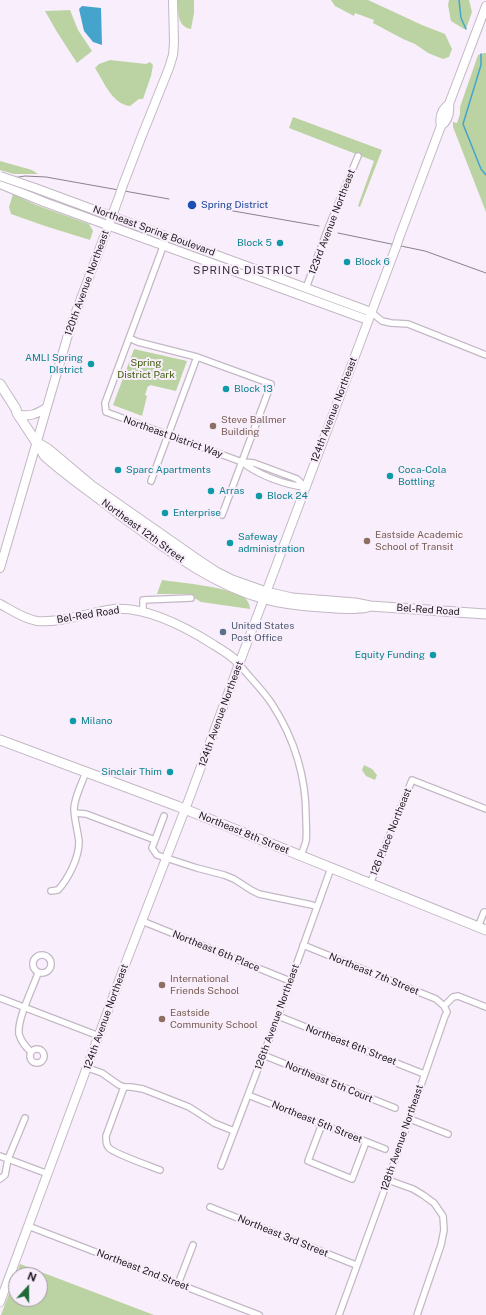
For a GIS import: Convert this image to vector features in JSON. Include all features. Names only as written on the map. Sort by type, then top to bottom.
[{"type":"main road","name":"Northeast 12th Street","points":[[0,384],[16,408],[17,414],[36,442],[48,449],[92,486],[173,548],[204,564],[231,583],[265,596]]},
{"type":"main road","name":"Northeast 12th Street","points":[[0,396],[12,412],[17,414]]},
{"type":"main road","name":"Bel-Red Road","points":[[265,596],[356,603],[370,606],[486,614]]},
{"type":"main road","name":"Northeast 8th Street","points":[[0,740],[185,810],[482,929]]},
{"type":"street","name":"120th Avenue Northeast","points":[[0,568],[70,328],[173,55],[173,0]]},
{"type":"street","name":"124th Avenue Northeast","points":[[0,1302],[441,126],[446,122],[450,111],[449,104],[486,6]]},
{"type":"street","name":"123rd Avenue Northeast","points":[[306,288],[329,226],[358,156]]},
{"type":"street","name":"Northeast Spring Boulevard","points":[[0,176],[371,312],[382,321]]},
{"type":"street","name":"Northeast Spring Boulevard","points":[[0,184],[368,320]]},
{"type":"street","points":[[167,236],[129,338],[138,342],[196,357],[271,384],[222,515]]},
{"type":"street","points":[[368,320],[382,321],[391,324],[408,324],[486,354]]},
{"type":"street","name":"Northeast District Way","points":[[129,338],[105,403],[105,409],[109,413],[242,462],[254,463],[297,479],[306,487]]},
{"type":"street","points":[[151,481],[196,357]]},
{"type":"street","points":[[17,414],[31,416],[46,408]]},
{"type":"street","points":[[143,612],[143,600],[191,598]]},
{"type":"street","name":"Bel-Red Road","points":[[0,604],[17,614],[36,620],[55,620],[115,609],[143,612],[190,630],[233,656],[239,664]]},
{"type":"street","points":[[239,664],[261,688],[272,704],[297,757],[306,800],[306,842],[301,856]]},
{"type":"street","points":[[52,891],[58,890],[63,884],[68,876],[76,855],[79,842],[75,803],[86,772]]},
{"type":"street","name":"126 Place Northeast","points":[[370,884],[412,780],[486,809]]},
{"type":"street","points":[[75,813],[86,814],[155,840]]},
{"type":"street","points":[[164,816],[152,848],[157,855],[234,879],[259,894],[317,907]]},
{"type":"street","name":"126th Avenue Northeast","points":[[221,1166],[278,1016],[331,868]]},
{"type":"street","points":[[482,929],[484,912],[486,912]]},
{"type":"street","name":"Northeast 6th Place","points":[[142,921],[290,981]]},
{"type":"street","name":"Northeast 7th Street","points":[[303,945],[436,999],[444,1006]]},
{"type":"street","points":[[31,1052],[24,1045],[19,1035],[20,1022],[38,973]]},
{"type":"street","points":[[444,1006],[453,997],[458,996],[486,1007]]},
{"type":"street","points":[[0,998],[99,1036]]},
{"type":"street","name":"128th Avenue Northeast","points":[[339,1315],[446,1016],[447,1012],[444,1006]]},
{"type":"street","name":"Northeast 6th Street","points":[[278,1016],[424,1074]]},
{"type":"street","name":"Northeast 5th Court","points":[[263,1055],[395,1108]]},
{"type":"street","points":[[88,1068],[102,1073],[124,1087],[131,1086],[143,1089],[189,1107],[211,1121],[234,1131]]},
{"type":"street","points":[[124,1087],[106,1136],[108,1148],[160,1170]]},
{"type":"street","name":"Northeast 5th Street","points":[[248,1095],[385,1149]]},
{"type":"street","points":[[0,1179],[5,1175],[8,1159],[24,1118]]},
{"type":"street","points":[[410,1119],[448,1134]]},
{"type":"street","points":[[322,1124],[308,1161],[352,1179],[366,1142]]},
{"type":"street","points":[[0,1156],[48,1174]]},
{"type":"street","points":[[388,1180],[413,1189],[423,1195],[434,1203],[443,1216],[444,1230],[441,1245],[417,1315]]},
{"type":"street","name":"Northeast 3rd Street","points":[[210,1208],[356,1265]]},
{"type":"street","name":"Northeast 2nd Street","points":[[28,1226],[258,1315]]},
{"type":"street","points":[[178,1284],[193,1245]]},
{"type":"green space","points":[[178,0],[194,0],[194,13],[191,29],[186,28],[179,18]]},
{"type":"green space","points":[[331,0],[368,0],[445,34],[452,49],[449,57],[443,59],[428,53],[415,44],[373,23],[374,20],[355,13],[354,16],[335,6]]},
{"type":"green space","points":[[449,0],[469,0],[472,12],[466,29],[451,21],[448,5]]},
{"type":"green space","points":[[70,10],[78,30],[92,51],[77,63],[45,11]]},
{"type":"green space","points":[[486,53],[486,212],[453,127],[453,122],[457,123],[460,114],[460,107],[478,55]]},
{"type":"green space","points":[[110,60],[146,64],[150,62],[153,65],[143,99],[139,99],[130,106],[113,97],[95,68],[99,64]]},
{"type":"green space","points":[[293,117],[382,150],[360,207],[358,206],[374,161],[289,128]]},
{"type":"green space","points":[[0,161],[32,170],[38,174],[14,174],[0,170]]},
{"type":"green space","points":[[13,194],[36,205],[89,224],[93,231],[90,240],[11,214],[9,207]]},
{"type":"green space","name":"Spring District Park","points":[[134,349],[187,361],[176,391],[150,385],[148,386],[142,416],[113,405]]},
{"type":"green space","points":[[162,580],[229,591],[245,598],[249,603],[250,609],[201,602],[188,594],[157,594]]},
{"type":"green space","points":[[364,765],[372,769],[377,775],[375,780],[366,776],[362,770]]},
{"type":"green space","points":[[20,1264],[28,1267],[19,1267]]},
{"type":"green space","points":[[48,1275],[154,1315],[1,1315],[8,1296],[8,1307],[48,1307]]},
{"type":"water","points":[[82,6],[101,8],[102,45],[93,42],[84,31],[79,9]]},
{"type":"waterway","points":[[459,0],[461,18],[466,29]]},
{"type":"waterway","points":[[481,54],[481,65],[463,124],[481,169],[486,175]]},
{"type":"tram line","points":[[0,180],[25,176],[46,177],[169,199]]},
{"type":"tram line","points":[[216,208],[319,226]]},
{"type":"tram line","points":[[338,233],[425,251],[486,273]]},
{"type":"place","name":"Spring District","points":[[192,205]]},
{"type":"place","name":"Block 5","points":[[280,243]]},
{"type":"place","name":"Block 6","points":[[347,262]]},
{"type":"place","name":"AMLI Spring DIstrict","points":[[91,364]]},
{"type":"place","name":"Block 13","points":[[226,389]]},
{"type":"place","name":"Steve Ballmer Building","points":[[213,426]]},
{"type":"place","name":"Sparc Apartments","points":[[118,470]]},
{"type":"place","name":"Coca-Cola Bottling","points":[[390,476]]},
{"type":"place","name":"Arras","points":[[211,491]]},
{"type":"place","name":"Block 24","points":[[259,496]]},
{"type":"place","name":"Enterprise","points":[[165,513]]},
{"type":"place","name":"Eastside Academic School of Transit","points":[[367,541]]},
{"type":"place","name":"Safeway administration","points":[[230,543]]},
{"type":"place","name":"United States Post Office","points":[[223,632]]},
{"type":"place","name":"Equity Funding","points":[[433,655]]},
{"type":"place","name":"Milano","points":[[73,721]]},
{"type":"place","name":"Sinclair Thim","points":[[170,772]]},
{"type":"place","name":"International Friends School","points":[[162,985]]},
{"type":"place","name":"Eastside Community School","points":[[162,1019]]},
{"type":"district","name":"SPRING DISTRICT","points":[[247,271]]}]
